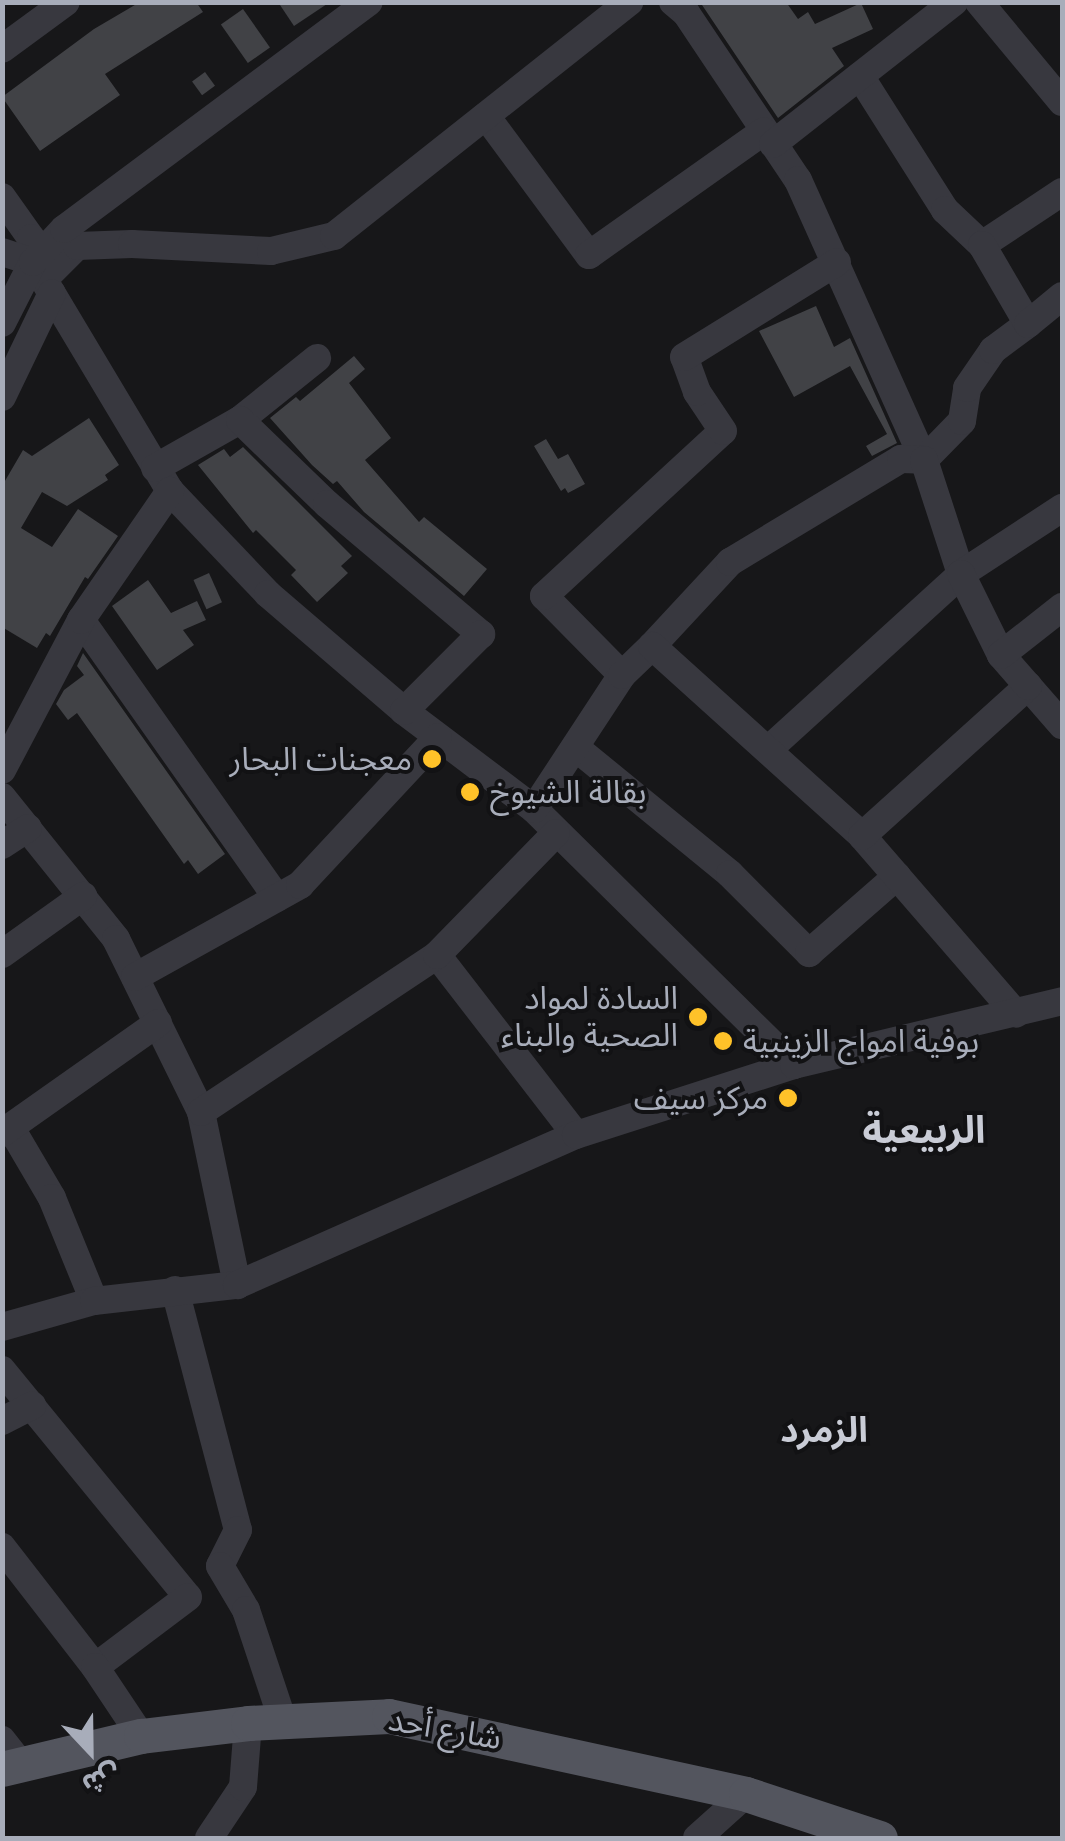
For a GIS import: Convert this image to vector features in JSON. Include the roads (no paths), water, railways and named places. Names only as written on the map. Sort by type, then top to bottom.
[{"type":"main road","name":"شارع أحد","points":[[9,1758],[141,1736],[265,1722],[389,1716],[746,1794],[880,1838]]},
{"type":"street","points":[[2,49],[66,2]]},
{"type":"street","points":[[2,322],[76,246],[132,244],[271,251],[334,236],[629,2]]},
{"type":"street","points":[[673,2],[686,13],[798,180],[924,460],[961,574],[1001,655],[1062,725]]},
{"type":"street","points":[[486,116],[589,255],[860,76],[954,2]]},
{"type":"street","points":[[979,2],[1062,102]]},
{"type":"street","points":[[2,396],[64,229],[364,4]]},
{"type":"street","points":[[860,76],[946,210],[982,246],[1028,324]]},
{"type":"street","points":[[982,246],[1062,192]]},
{"type":"street","points":[[2,196],[31,238],[43,278],[162,480],[268,594],[404,712],[534,809],[794,1065]]},
{"type":"street","points":[[2,252],[43,278]]},
{"type":"street","points":[[622,675],[544,596],[724,431],[697,392],[684,357],[837,262]]},
{"type":"street","points":[[534,809],[622,675],[730,562],[901,459],[924,460],[962,421],[967,388],[993,350],[1062,296]]},
{"type":"street","points":[[2,770],[81,620],[162,480],[317,358]]},
{"type":"street","points":[[240,420],[327,504],[481,634],[404,712]]},
{"type":"street","points":[[769,750],[961,574],[1062,508]]},
{"type":"street","points":[[1001,655],[1062,607]]},
{"type":"street","points":[[81,620],[276,898]]},
{"type":"street","points":[[652,646],[862,836],[1016,1014]]},
{"type":"street","points":[[862,836],[1028,686]]},
{"type":"street","points":[[135,977],[300,885],[438,738]]},
{"type":"street","points":[[575,747],[730,874],[809,953],[897,876]]},
{"type":"street","points":[[2,797],[116,938],[201,1112],[237,1285]]},
{"type":"street","points":[[2,846],[28,828]]},
{"type":"street","points":[[201,1112],[437,955],[556,832]]},
{"type":"street","points":[[2,954],[82,896]]},
{"type":"street","points":[[437,955],[576,1136]]},
{"type":"street","points":[[2,1327],[94,1301],[237,1285],[576,1136],[794,1065],[1062,1001]]},
{"type":"street","points":[[94,1301],[52,1198],[7,1130],[158,1023]]},
{"type":"street","points":[[176,1290],[238,1530],[220,1566],[246,1610],[265,1722],[243,1786],[210,1838]]},
{"type":"street","points":[[2,1370],[188,1597]]},
{"type":"street","points":[[2,1421],[32,1406]]},
{"type":"street","points":[[2,1547],[95,1667],[141,1736]]},
{"type":"street","points":[[95,1667],[188,1597],[226,1577]]},
{"type":"street","points":[[697,1838],[746,1794]]},
{"type":"place","name":"معجنات البحار","points":[[432,759]]},
{"type":"place","name":"بقالة الشيوخ","points":[[470,792]]},
{"type":"place","name":"السادة لمواد الصحية والبناء","points":[[698,1017]]},
{"type":"place","name":"بوفية امواج الزينبية","points":[[723,1041]]},
{"type":"place","name":"مركز سيف","points":[[788,1098]]},
{"type":"district","name":"الربيعية","points":[[924,1130]]},
{"type":"district","name":"الزمرد","points":[[824,1430]]}]
